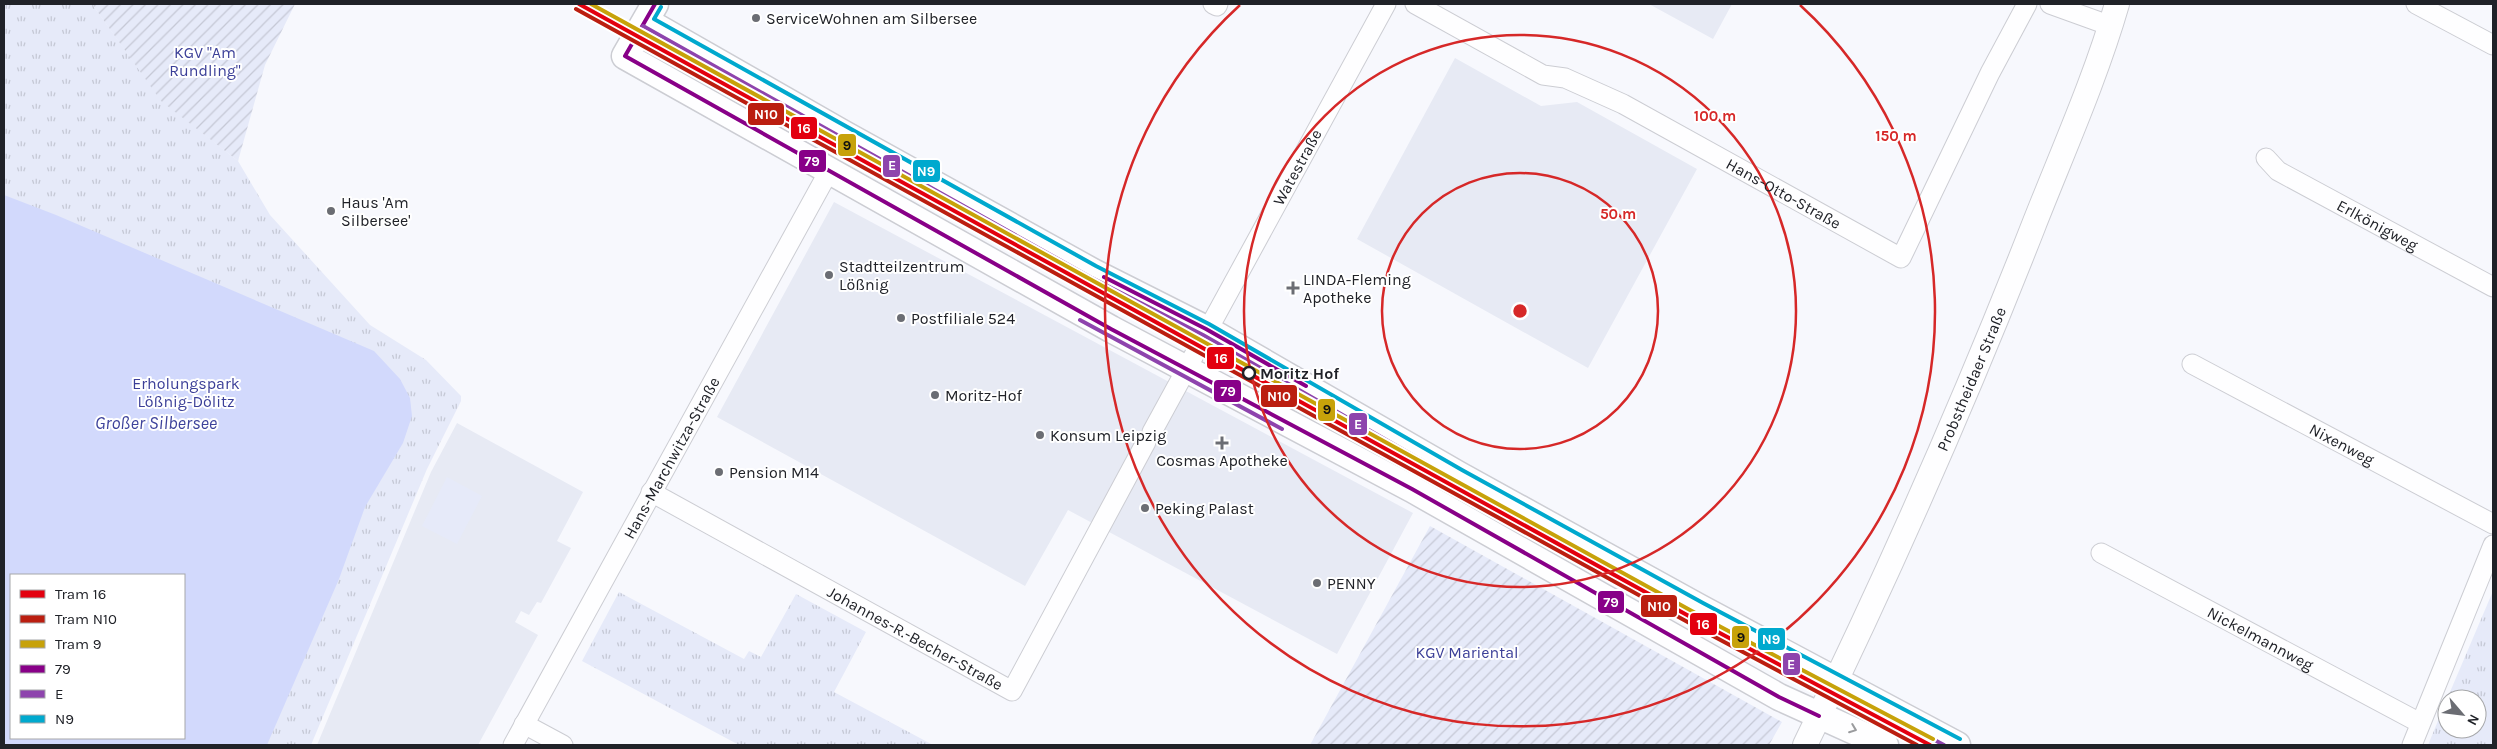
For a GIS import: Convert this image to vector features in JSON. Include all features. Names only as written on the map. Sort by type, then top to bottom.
[{"type":"main road","points":[[1885,745],[1863,733],[1819,716],[1778,697],[1412,489],[1185,370],[625,56],[650,12],[1068,258],[1206,329],[1459,475],[1957,745]]},
{"type":"street","name":"Watestraße","points":[[1206,329],[1386,4]]},
{"type":"street","name":"Hans-Otto-Straße","points":[[1415,4],[1543,75],[1565,78],[1623,104],[1901,258],[1990,73],[2027,4]]},
{"type":"street","points":[[2050,4],[2111,26]]},
{"type":"street","name":"Probstheidaer Straße","points":[[1805,745],[1837,681],[1936,466],[2014,277],[2111,26],[2117,4]]},
{"type":"street","points":[[2416,4],[2493,45]]},
{"type":"street","name":"Erlkönigweg","points":[[2266,158],[2278,171],[2493,287]]},
{"type":"street","name":"Hans-Marchwitza-Straße","points":[[513,745],[829,171]]},
{"type":"street","name":"Johannes-R.-Becher-Straße","points":[[651,492],[1012,691],[1206,329]]},
{"type":"street","name":"Nixenweg","points":[[2192,364],[2493,524]]},
{"type":"street","points":[[2412,745],[2493,545]]},
{"type":"street","name":"Nickelmannweg","points":[[2102,553],[2420,723]]},
{"type":"street","points":[[524,724],[563,745]]},
{"type":"shaded area","points":[[1649,4],[1732,4],[1713,39]]},
{"type":"shaded area","points":[[1455,58],[1541,106],[1577,102],[1697,169],[1588,368],[1357,239]]},
{"type":"shaded area","name":"Moritz-Hof","points":[[834,202],[1413,513],[1337,654],[1068,510],[1025,586],[717,417]]},
{"type":"shaded area","points":[[457,423],[583,492],[557,541],[571,548],[541,603],[537,602],[529,615],[521,611],[515,622],[538,635],[478,745],[317,745],[431,472]]},
{"type":"green space","name":"Großer Silbersee","points":[[4,4],[92,4],[161,100],[238,161],[270,215],[370,325],[426,360],[461,396],[461,401],[427,469],[311,745],[4,745]]},
{"type":"green space","name":"KGV \"Am Rundling\"","points":[[92,4],[295,4],[265,65],[238,161],[161,101]]},
{"type":"green space","points":[[447,477],[482,496],[457,544],[422,526]]},
{"type":"green space","name":"KGV Mariental","points":[[1430,526],[1782,722],[1769,745],[1310,745]]},
{"type":"green space","points":[[2493,591],[2493,745],[2428,745],[2437,723],[2437,739],[2487,739],[2487,689],[2451,689]]},
{"type":"green space","points":[[619,592],[744,659],[749,651],[761,657],[796,594],[866,632],[834,692],[933,745],[739,745],[582,661]]},
{"type":"water","name":"Großer Silbersee","points":[[4,195],[56,215],[374,351],[400,379],[410,398],[412,416],[403,443],[365,507],[339,579],[267,745],[4,745]]},
{"type":"tram line","name":"16","points":[[579,4],[1716,631],[1930,745]]},
{"type":"tram line","name":"9","points":[[591,4],[1719,626],[1933,739]]},
{"type":"tram line","name":"N10","points":[[576,9],[1713,636],[1917,745]]},
{"type":"transit line","name":"79","points":[[655,4],[625,56],[1111,329],[1412,489],[1779,697],[1819,716]]},
{"type":"transit line","name":"N9","points":[[661,7],[654,19],[1096,266],[1209,324],[1462,470],[1703,603],[1960,739]]},
{"type":"transit line","name":"E","points":[[643,26],[1090,277],[1203,335],[1456,480],[1697,614],[1944,745]]},
{"type":"transit line","name":"79","points":[[1104,277],[1206,329],[1306,386]]},
{"type":"transit line","name":"E","points":[[1080,320],[1282,429]]},
{"type":"place","name":"ServiceWohnen am Silbersee","points":[[756,18]]},
{"type":"place","name":"Haus 'Am Silbersee'","points":[[331,211]]},
{"type":"place","name":"Stadtteilzentrum Lößnig","points":[[829,275]]},
{"type":"place","name":"LINDA-Fleming Apotheke","points":[[1293,288]]},
{"type":"place","name":"Postfiliale 524","points":[[901,318]]},
{"type":"place","name":"Moritz Hof","points":[[1249,373]]},
{"type":"place","name":"Moritz-Hof","points":[[935,395]]},
{"type":"place","name":"Konsum Leipzig","points":[[1040,435]]},
{"type":"place","name":"Cosmas Apotheke","points":[[1222,443]]},
{"type":"place","name":"Pension M14","points":[[719,472]]},
{"type":"place","name":"Peking Palast","points":[[1145,508]]},
{"type":"place","name":"PENNY","points":[[1317,583]]},
{"type":"park label","name":"Erholungspark Lößnig-Dölitz","points":[[186,392]]}]
